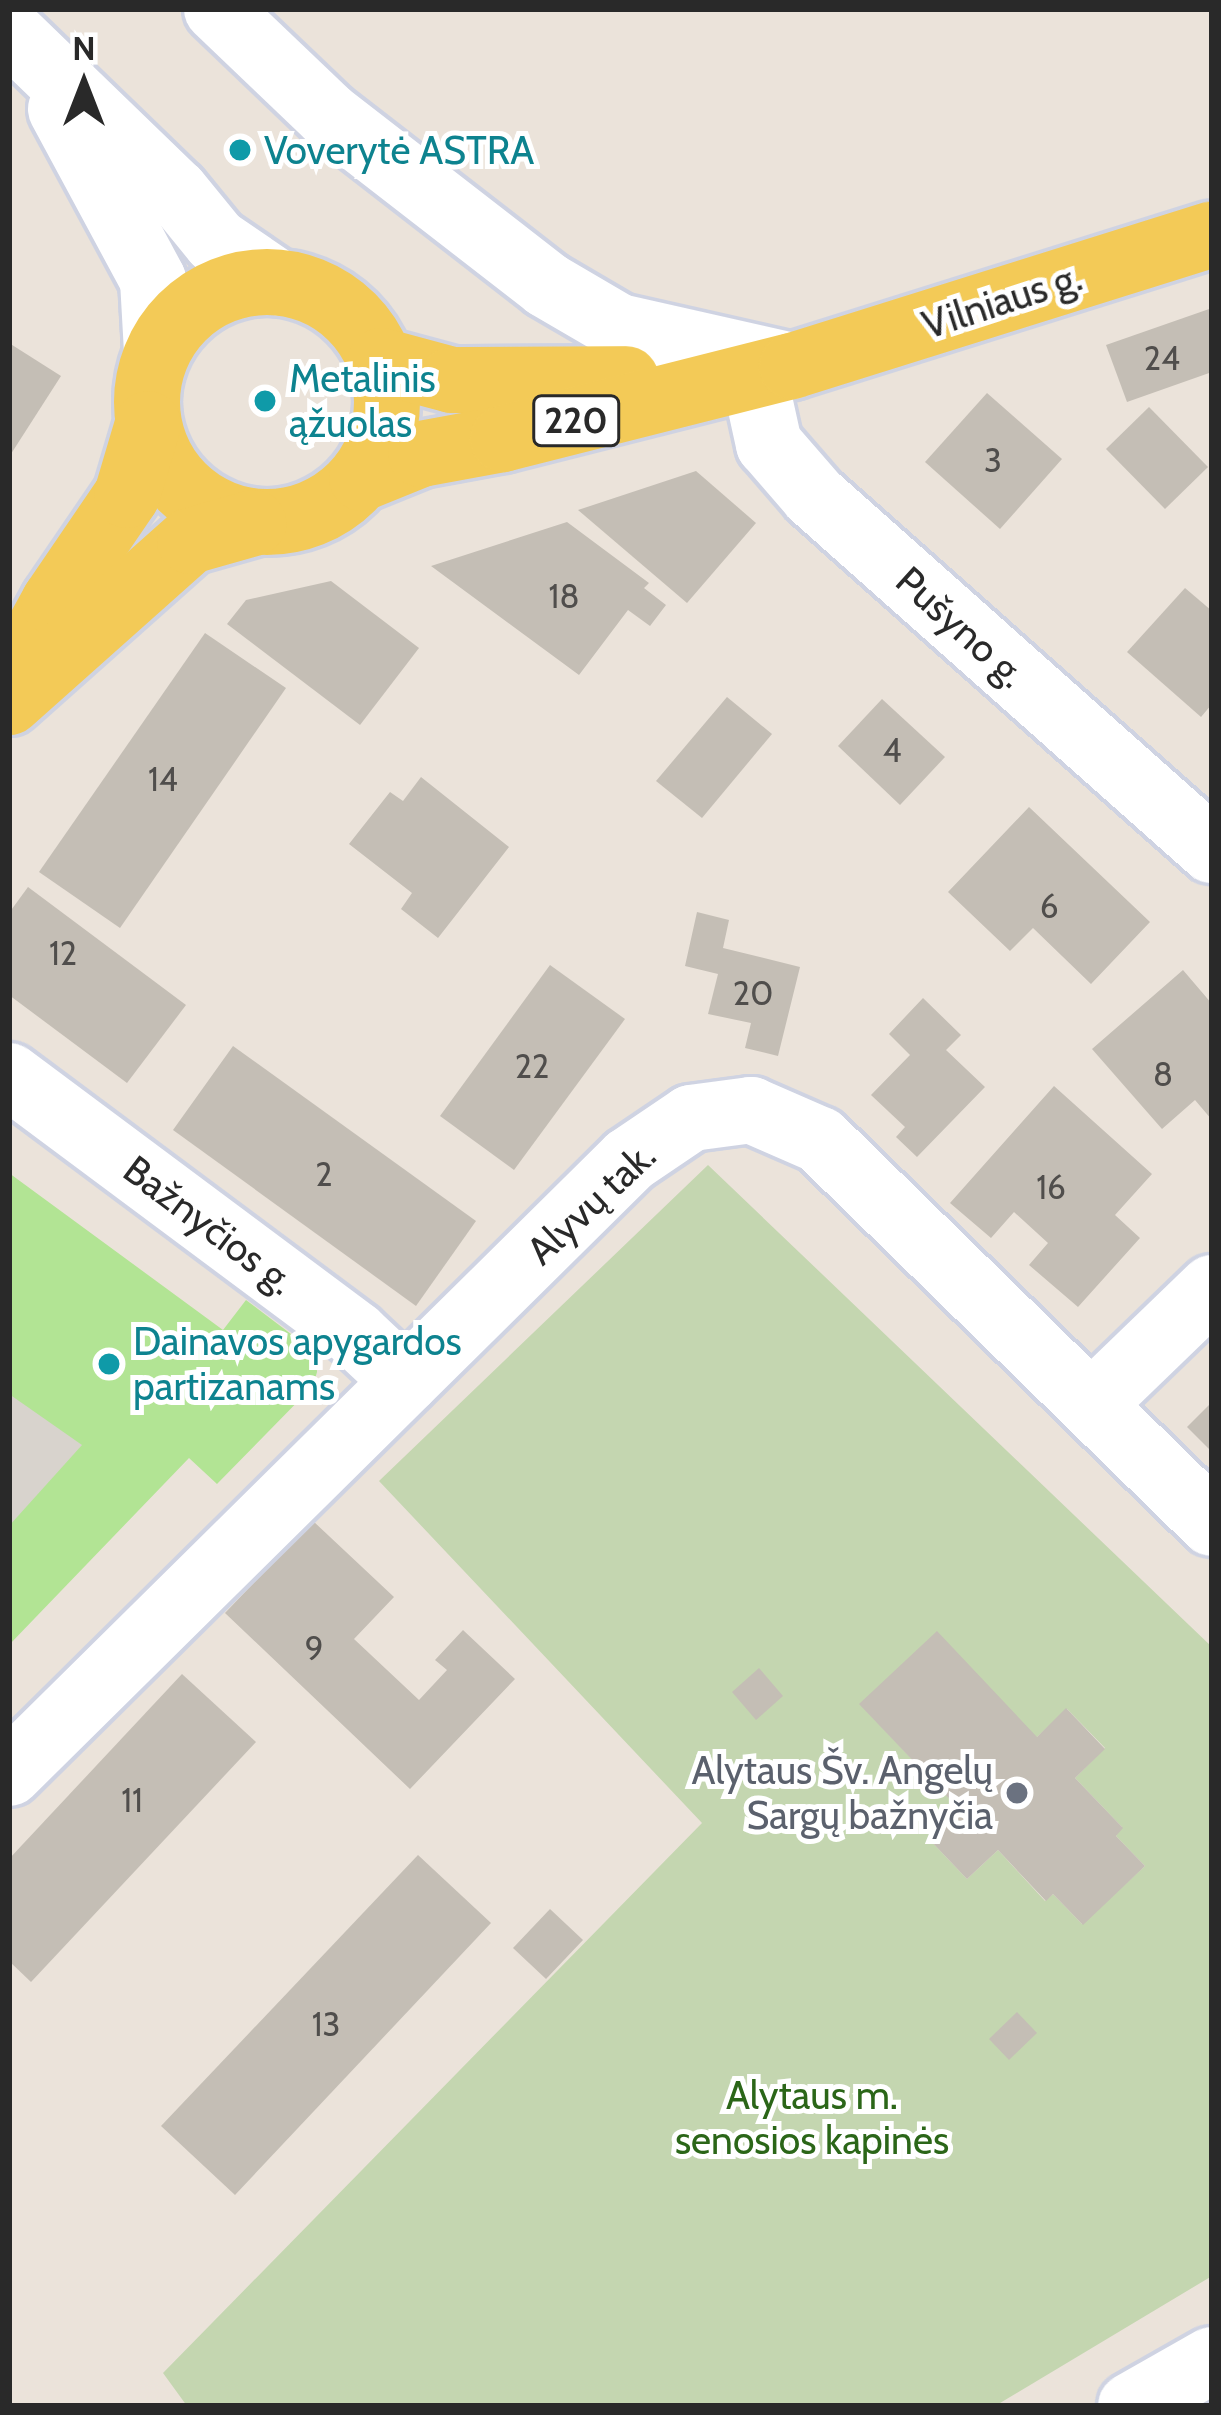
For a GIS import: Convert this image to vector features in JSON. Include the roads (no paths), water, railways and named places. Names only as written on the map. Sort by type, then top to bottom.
[{"type":"main road","name":"Vilniaus g.","points":[[362,478],[422,454],[503,439],[773,371],[1212,234]]},
{"type":"main road","points":[[9,702],[190,541],[254,523],[294,520],[331,505],[362,478],[386,422],[382,362],[365,331],[340,306],[310,289],[276,282],[240,284],[205,298],[177,321],[157,352],[146,387],[148,424],[160,460],[184,490],[216,512],[254,523]]},
{"type":"main road","name":"Vilniaus g.","points":[[382,362],[452,380],[536,383],[773,371]]},
{"type":"main road","points":[[9,684],[54,602],[127,495],[148,424]]},
{"type":"street","points":[[217,9],[328,116],[547,284],[619,327],[773,371]]},
{"type":"street","points":[[22,45],[176,192],[216,241],[276,282]]},
{"type":"street","points":[[22,45],[153,280],[157,352]]},
{"type":"street","points":[[536,383],[550,317],[547,284]]},
{"type":"street","name":"Pušyno g.","points":[[773,371],[770,444],[814,496],[1212,850]]},
{"type":"street","name":"Bažnyčios g.","points":[[9,1076],[355,1334],[405,1381]]},
{"type":"street","name":"Alyvų tak.","points":[[9,1773],[629,1160],[691,1118],[751,1110],[820,1140],[1212,1522]]},
{"type":"street","points":[[1094,1402],[1212,1288]]},
{"type":"street","points":[[1131,2406],[1212,2360]]},
{"type":"place","name":"Voverytė ASTRA","points":[[240,150]]},
{"type":"place","name":"Metalinis ąžuolas","points":[[265,401]]},
{"type":"place","name":"Dainavos apygardos partizanams","points":[[109,1364]]},
{"type":"place","name":"Alytaus Šv. Angelų Sargų bažnyčia","points":[[1017,1793]]},
{"type":"park label","name":"Alytaus m. senosios kapinės","points":[[812,2118]]}]
